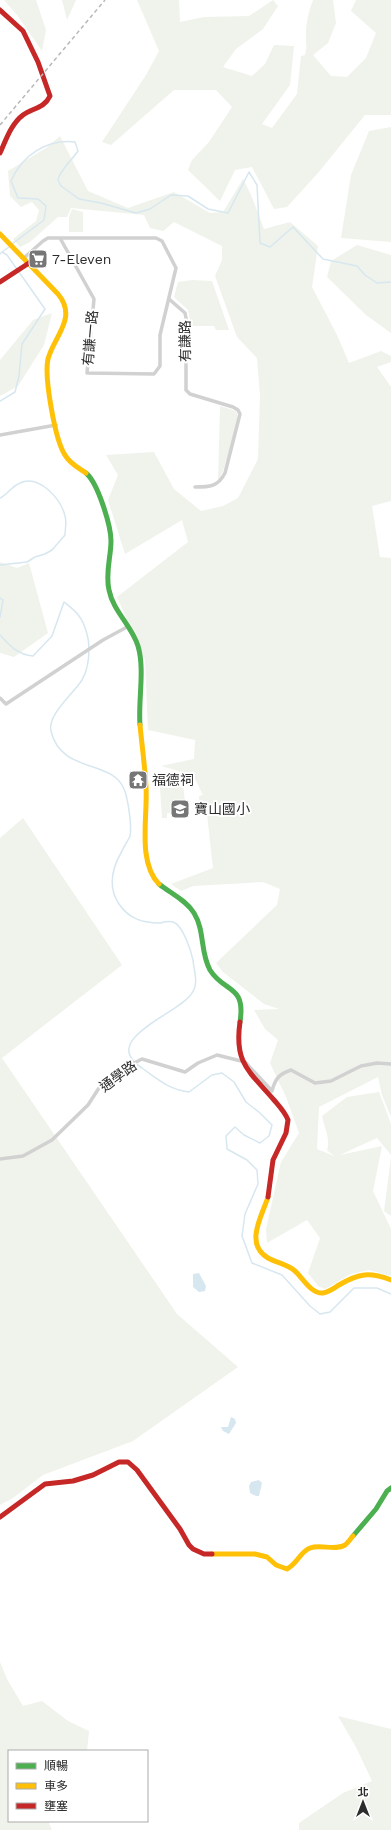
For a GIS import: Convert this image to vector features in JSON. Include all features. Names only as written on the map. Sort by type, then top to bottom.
[{"type":"street","points":[[0,10],[10,21],[23,31],[38,62],[50,96],[49,101],[44,106],[24,115],[17,121],[11,129],[0,153]]},
{"type":"street","points":[[0,234],[30,264],[60,297],[66,306],[65,322],[48,356],[46,366],[49,392],[56,425],[65,456],[73,465],[90,477],[108,525],[111,542],[108,584],[113,600],[127,627],[136,640],[139,651],[141,666],[139,714],[146,779],[148,865],[151,874],[156,880],[182,899],[195,915],[202,934],[206,961],[209,969],[214,976],[233,991],[240,1002],[238,1051],[257,1082],[284,1113],[288,1123],[288,1129],[273,1158],[269,1196],[257,1226],[256,1237],[258,1246],[263,1255],[292,1268],[313,1290],[324,1294],[344,1281],[361,1274],[377,1274],[391,1280]]},
{"type":"street","points":[[24,258],[48,238],[156,238],[162,241],[176,268],[169,298]]},
{"type":"street","name":"有謙一路","points":[[60,238],[94,299],[87,373],[154,374],[158,371],[160,366],[160,335],[169,298]]},
{"type":"street","points":[[0,282],[30,264]]},
{"type":"street","name":"有謙路","points":[[169,298],[184,313],[186,318],[186,390],[190,394],[232,407],[238,410],[240,414],[222,480],[211,487],[195,487]]},
{"type":"street","points":[[0,435],[56,425]]},
{"type":"street","points":[[0,698],[6,704],[103,640],[127,627]]},
{"type":"street","name":"通學路","points":[[0,1159],[23,1156],[52,1140],[88,1105],[99,1088],[142,1059],[185,1072],[198,1063],[217,1055],[245,1062]]},
{"type":"street","points":[[245,1062],[272,1091],[274,1081],[282,1073],[291,1070],[315,1083],[331,1081],[361,1066],[377,1063],[391,1064]]},
{"type":"street","points":[[0,1517],[45,1484],[73,1481],[93,1476],[119,1462],[128,1462],[137,1470],[180,1529],[189,1545],[194,1549],[204,1554],[256,1554],[267,1557],[276,1565],[287,1569],[296,1564],[306,1550],[312,1547],[339,1548],[345,1545],[376,1509],[387,1491],[391,1488]]},
{"type":"shaded area","points":[[4,0],[36,0],[46,30],[42,51],[17,15]]},
{"type":"shaded area","points":[[62,0],[76,0],[67,20]]},
{"type":"shaded area","points":[[137,0],[179,0],[180,22],[204,17],[249,16],[273,0],[278,6],[263,29],[236,49],[223,67],[252,76],[265,64],[274,45],[294,46],[290,85],[262,124],[272,128],[297,94],[301,56],[305,55],[306,51],[307,25],[313,0],[333,0],[336,23],[328,43],[313,55],[331,76],[347,77],[366,58],[376,33],[351,11],[356,0],[391,0],[391,115],[365,115],[318,173],[287,207],[274,209],[252,167],[235,170],[220,201],[188,170],[192,160],[209,142],[232,107],[216,90],[174,90],[111,145],[102,142],[146,75],[159,51]]},
{"type":"shaded area","points":[[391,127],[391,242],[341,238],[351,175],[369,131]]},
{"type":"shaded area","points":[[60,136],[88,191],[128,208],[174,192],[210,213],[223,212],[243,179],[264,229],[290,222],[318,246],[312,287],[337,335],[349,363],[381,351],[391,356],[391,362],[377,367],[391,387],[391,501],[372,506],[380,557],[391,558],[391,1117],[382,1095],[378,1077],[319,1107],[317,1149],[334,1156],[327,1150],[328,1138],[322,1116],[347,1097],[379,1092],[391,1124],[391,1155],[377,1138],[340,1155],[382,1146],[373,1191],[391,1229],[391,1276],[369,1270],[351,1274],[325,1289],[318,1286],[308,1273],[320,1238],[307,1220],[267,1243],[266,1229],[281,1162],[299,1133],[286,1097],[270,1063],[278,1040],[265,1029],[254,1010],[279,1009],[264,1004],[223,972],[216,963],[277,905],[280,889],[263,882],[193,886],[181,891],[171,884],[213,868],[207,814],[200,814],[199,796],[203,795],[193,775],[161,766],[194,759],[195,740],[148,730],[145,660],[117,597],[188,542],[182,520],[125,554],[108,500],[118,475],[106,455],[154,452],[174,489],[201,511],[223,506],[238,498],[258,459],[260,396],[257,358],[237,337],[215,276],[222,260],[222,246],[174,222],[163,231],[150,228],[144,215],[71,208],[67,217],[58,217],[30,242],[20,247],[13,239],[36,221],[39,210],[32,202],[21,207],[10,196],[8,171],[46,148]]},
{"type":"shaded area","points":[[72,209],[83,212],[83,232],[69,232],[69,217]]},
{"type":"shaded area","points":[[357,245],[391,255],[391,333],[366,315],[327,277],[331,261]]},
{"type":"shaded area","points":[[192,280],[212,281],[229,330],[216,330],[214,326],[191,326],[188,310],[174,297],[178,282]]},
{"type":"shaded area","points":[[52,313],[44,345],[18,386],[0,396],[0,360],[33,320]]},
{"type":"shaded area","points":[[220,406],[236,411],[239,419],[223,471],[218,481]]},
{"type":"shaded area","points":[[0,562],[17,568],[29,563],[48,633],[14,657],[0,653]]},
{"type":"shaded area","points":[[159,774],[163,774],[163,782],[169,778],[177,778],[183,785],[185,801],[183,809],[176,814],[167,813],[167,818],[162,818]]},
{"type":"shaded area","points":[[23,818],[122,965],[2,1058],[177,1314],[238,1367],[133,1441],[43,1475],[13,1498],[0,1505],[0,838]]},
{"type":"shaded area","points":[[391,1158],[391,1216],[384,1211]]},
{"type":"shaded area","points":[[199,1273],[206,1286],[205,1291],[199,1292],[193,1287],[193,1274]]},
{"type":"shaded area","points":[[231,1417],[235,1419],[236,1423],[229,1434],[223,1431],[221,1427],[228,1427]]},
{"type":"shaded area","points":[[259,1480],[262,1483],[259,1496],[256,1496],[250,1493],[249,1486],[251,1482]]},
{"type":"shaded area","points":[[0,1662],[7,1679],[23,1706],[42,1701],[68,1721],[89,1731],[87,1750],[8,1750],[8,1822],[48,1822],[52,1830],[0,1830]]},
{"type":"shaded area","points":[[338,1716],[391,1729],[391,1830],[299,1830],[299,1823],[343,1793],[372,1781],[357,1749]]},
{"type":"waterway","points":[[12,244],[44,220],[46,206],[38,199],[18,198],[11,181],[16,172],[29,156],[45,146],[55,143],[75,142],[78,151],[63,169],[58,180],[61,186],[79,199],[101,203],[136,213],[150,209],[171,195],[188,196],[208,209],[228,213],[249,172],[257,185],[260,243],[270,247],[293,227],[323,259],[357,266],[365,275],[377,283],[391,282]]},
{"type":"waterway","points":[[2,252],[9,247]]},
{"type":"waterway","points":[[0,254],[2,252],[7,255],[45,309],[22,344],[19,376],[15,392],[0,401]]},
{"type":"waterway","points":[[0,498],[20,483],[27,481],[34,482],[42,485],[54,496],[63,509],[66,518],[65,535],[52,550],[27,562],[0,565]]},
{"type":"waterway","points":[[0,598],[3,600],[0,617]]},
{"type":"waterway","points":[[0,635],[18,652],[33,656],[52,636],[64,602],[78,614],[85,627],[89,644],[87,669],[82,680],[57,711],[53,718],[51,731],[57,745],[65,754],[75,760],[109,773],[118,780],[124,789],[129,812],[130,836],[113,870],[112,884],[115,897],[123,909],[132,917],[142,921],[154,923],[172,922],[177,924],[188,945],[193,960],[196,977],[194,989],[185,1001],[146,1027],[135,1037],[129,1047],[131,1057],[142,1068],[164,1083],[182,1091],[189,1092],[212,1075],[222,1073],[234,1082],[246,1102],[272,1125],[269,1136],[260,1143],[244,1135],[235,1127],[226,1136],[227,1149],[247,1160],[257,1170],[258,1184],[245,1214],[242,1236],[252,1263],[282,1275],[310,1306],[320,1314],[330,1312],[354,1288],[377,1288],[391,1294]]},
{"type":"railway","points":[[0,125],[105,0]]},
{"type":"traffic: fast","points":[[86,473],[91,478],[99,495],[109,525],[111,547],[108,584],[111,598],[118,612],[132,632],[140,655],[140,725]]},
{"type":"traffic: fast","points":[[159,884],[182,900],[194,913],[200,927],[205,956],[210,970],[221,982],[237,995],[240,1001],[240,1022]]},
{"type":"traffic: fast","points":[[353,1536],[376,1509],[387,1491],[391,1488]]},
{"type":"traffic: slow","points":[[0,234],[58,294],[64,303],[66,311],[63,327],[48,359],[47,368],[49,393],[54,423],[61,447],[69,461],[86,473]]},
{"type":"traffic: slow","points":[[140,725],[146,787],[146,851],[148,864],[152,875],[159,884]]},
{"type":"traffic: slow","points":[[268,1197],[257,1229],[257,1245],[261,1252],[268,1258],[295,1271],[315,1291],[323,1293],[346,1281],[365,1275],[384,1277],[391,1280]]},
{"type":"traffic: slow","points":[[212,1554],[255,1554],[267,1557],[276,1565],[287,1569],[310,1548],[341,1547],[353,1536]]},
{"type":"traffic: jam","points":[[0,10],[23,31],[38,62],[50,96],[45,103],[26,113],[15,123],[9,132],[0,153]]},
{"type":"traffic: jam","points":[[0,282],[29,263]]},
{"type":"traffic: jam","points":[[240,1022],[239,1047],[245,1066],[282,1109],[288,1120],[286,1133],[273,1160],[268,1197]]},
{"type":"traffic: jam","points":[[0,1517],[45,1484],[73,1481],[93,1475],[119,1462],[128,1462],[137,1470],[180,1529],[189,1545],[193,1549],[204,1554],[212,1554]]},
{"type":"place","name":"7-Eleven","points":[[38,259]]},
{"type":"place","name":"福德祠","points":[[138,780]]},
{"type":"place","name":"寶山國小","points":[[180,809]]}]
